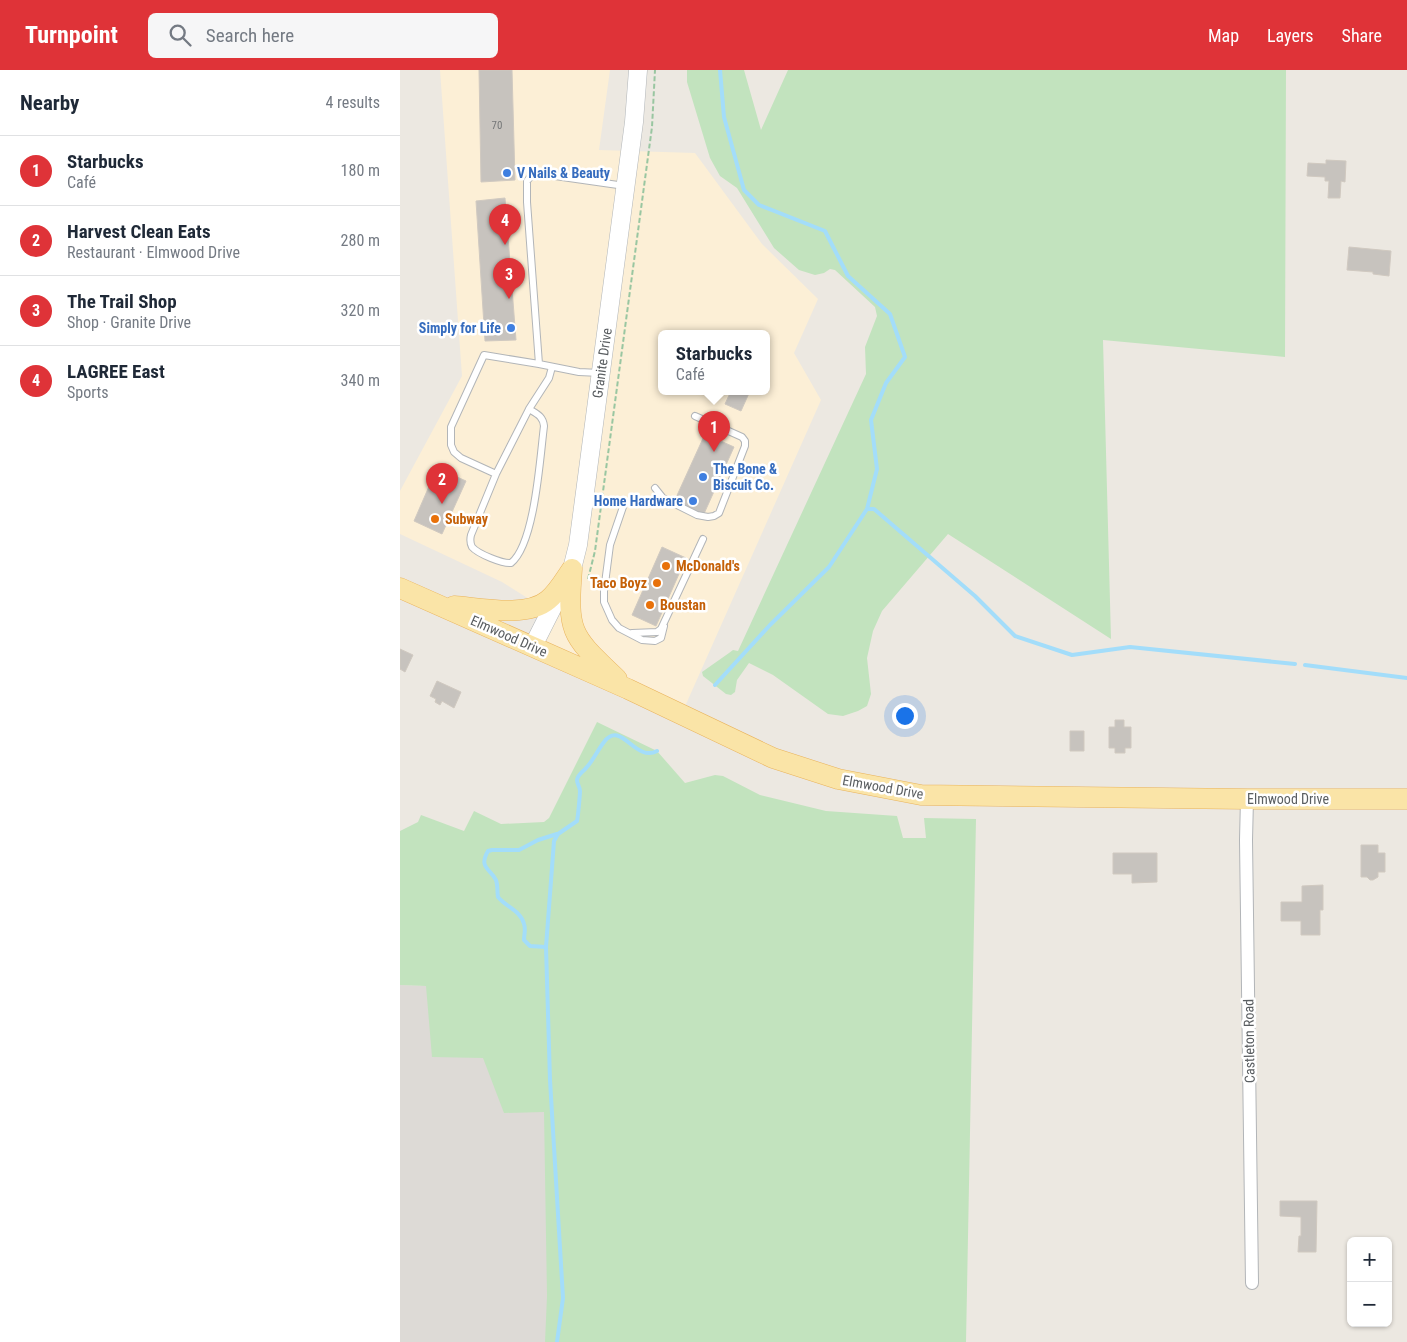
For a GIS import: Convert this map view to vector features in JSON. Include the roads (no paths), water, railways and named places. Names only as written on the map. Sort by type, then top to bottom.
[{"type":"main road","points":[[438,604],[498,610],[528,608],[540,605],[550,599],[580,574]]},
{"type":"main road","points":[[580,574],[569,602],[574,630],[583,646],[628,689]]},
{"type":"main road","name":"Elmwood Drive","points":[[400,588],[628,689],[773,758],[838,779],[921,795],[1407,799]]},
{"type":"street","name":"Granite Drive","points":[[533,646],[580,574],[578,545],[626,186],[638,70]]},
{"type":"street","name":"Castleton Road","points":[[1247,799],[1252,1283]]},
{"type":"lane","points":[[539,364],[527,181],[532,175],[556,176],[626,186]]},
{"type":"lane","points":[[496,474],[461,458],[454,452],[451,445],[451,427],[484,355],[601,374]]},
{"type":"lane","points":[[529,410],[540,415],[544,426],[532,517],[520,553],[511,563],[506,564],[478,552],[472,547],[470,535],[496,474],[529,410],[549,378],[552,367]]},
{"type":"lane","points":[[655,488],[663,498],[698,515],[714,516],[718,513],[745,446],[745,441],[742,437],[695,416]]},
{"type":"lane","points":[[624,504],[610,545],[604,591],[604,602],[612,620],[619,628],[628,632],[658,632],[664,626],[702,539]]},
{"type":"waterway","points":[[715,685],[770,625],[829,567],[867,509],[877,469],[871,420],[886,383],[905,357],[890,314],[848,276],[825,231],[759,205],[744,190],[724,117],[720,70]]},
{"type":"waterway","points":[[867,509],[874,509],[975,596],[1015,636],[1072,655],[1130,647],[1295,664]]},
{"type":"waterway","points":[[1305,665],[1407,678]]},
{"type":"waterway","points":[[557,1342],[563,1298],[550,1080],[546,947],[554,841],[558,834],[577,821],[580,791],[577,781],[579,775],[610,736],[616,735],[642,751],[649,753],[657,751]]},
{"type":"waterway","points":[[546,947],[530,946],[524,940],[525,928],[520,916],[498,897],[496,880],[486,868],[484,861],[488,851],[519,850],[538,840],[557,834]]},
{"type":"place","name":"V Nails & Beauty","points":[[507,173]]},
{"type":"place","name":"LAGREE East","points":[[505,245]]},
{"type":"place","name":"The Trail Shop","points":[[509,299]]},
{"type":"place","name":"Simply for Life","points":[[511,328]]},
{"type":"place","name":"Starbucks","points":[[714,452]]},
{"type":"place","name":"The Bone & Biscuit Co.","points":[[703,477]]},
{"type":"place","name":"Home Hardware","points":[[693,501]]},
{"type":"place","name":"Harvest Clean Eats","points":[[442,504]]},
{"type":"place","name":"Subway","points":[[435,519]]},
{"type":"place","name":"McDonald's","points":[[666,566]]},
{"type":"place","name":"Taco Boyz","points":[[657,583]]},
{"type":"place","name":"Boustan","points":[[650,605]]}]
